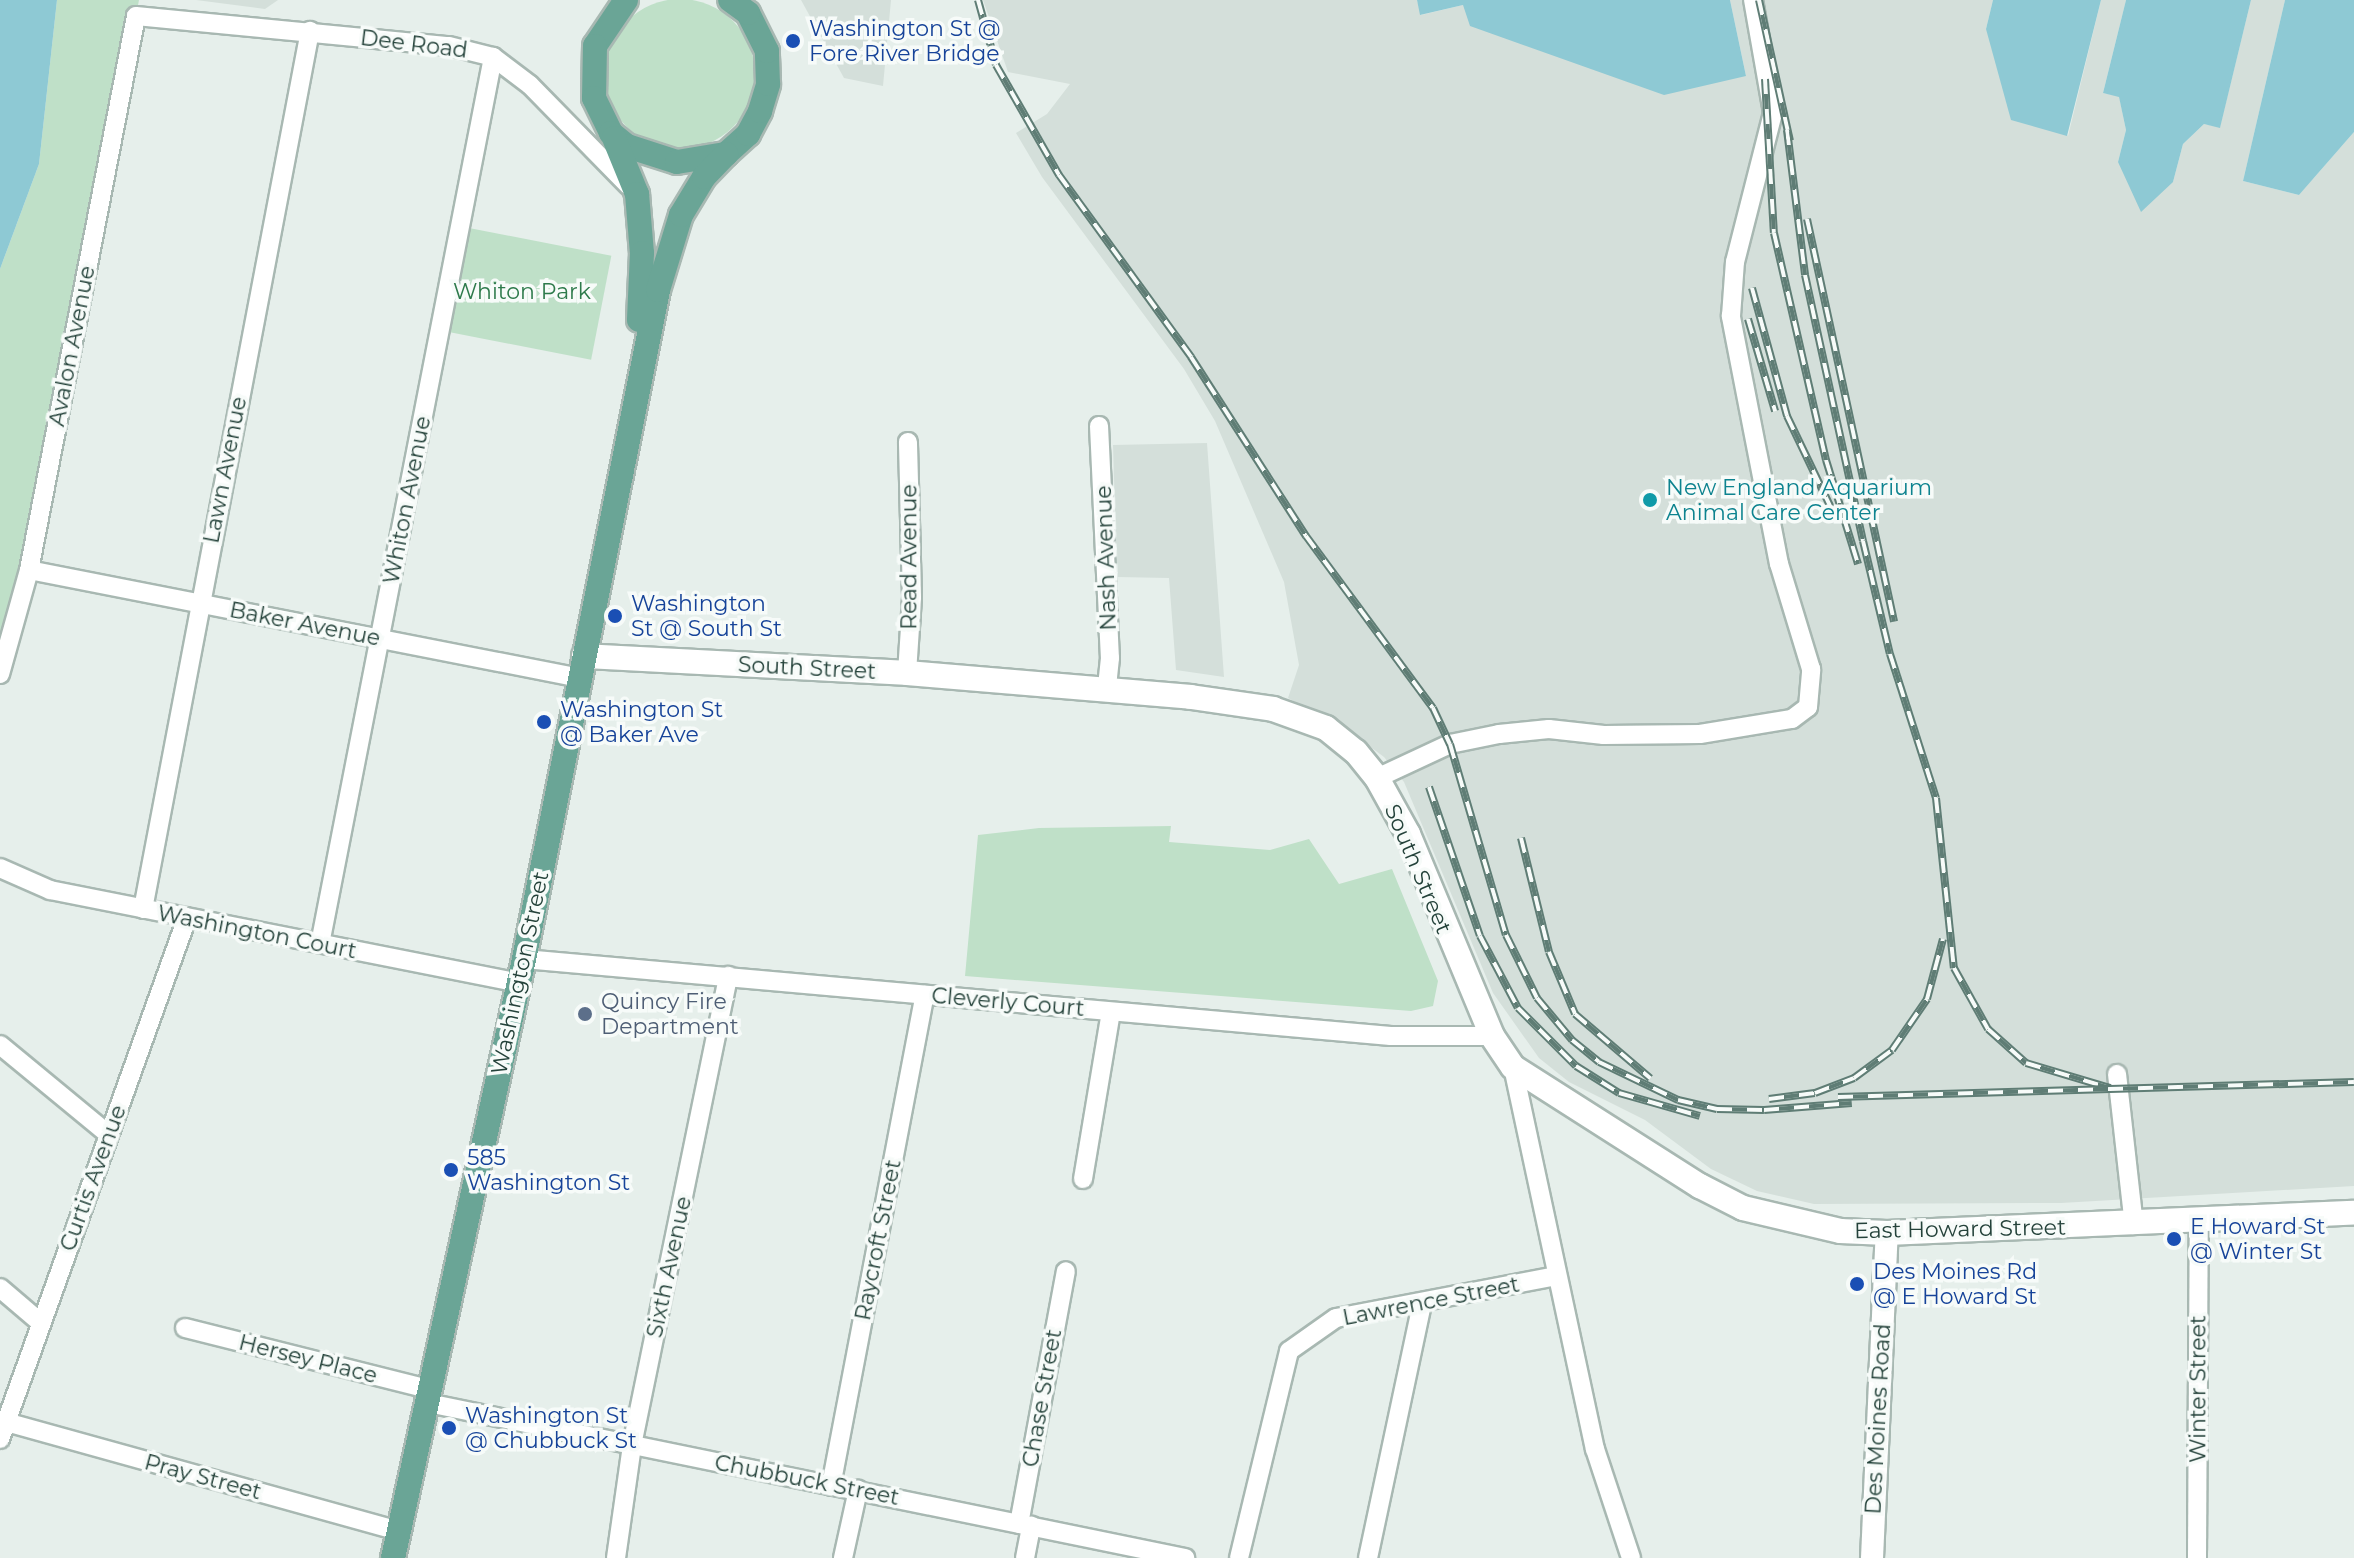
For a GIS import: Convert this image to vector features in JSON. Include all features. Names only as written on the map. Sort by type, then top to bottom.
[{"type":"main road","name":"Washington Street","points":[[621,3],[601,32],[592,72],[594,98],[637,194],[642,253],[636,386]]},
{"type":"main road","name":"Washington Street","points":[[393,1558],[524,959],[636,386],[681,215],[704,177],[748,134],[768,84],[767,51],[746,8]]},
{"type":"main road","points":[[611,133],[659,159],[726,154]]},
{"type":"main road","name":"South Street","points":[[582,667],[907,673],[1107,689],[1273,709],[1307,720],[1356,752],[1377,778],[1408,834],[1492,1036],[1513,1067]]},
{"type":"main road","name":"East Howard Street","points":[[1513,1067],[1700,1186],[1743,1208],[1840,1231],[1887,1233],[2134,1225],[2354,1213]]},
{"type":"street","points":[[1377,778],[1450,744],[1499,734],[1549,729],[1604,735],[1700,734],[1792,719],[1808,707],[1811,669],[1779,564],[1731,316],[1735,262],[1773,113],[1753,0]]},
{"type":"street","name":"Dee Road","points":[[136,16],[460,48],[493,57],[530,85],[637,194]]},
{"type":"street","name":"Avalon Avenue","points":[[0,674],[29,570],[136,16]]},
{"type":"street","name":"Lawn Avenue","points":[[143,909],[310,31]]},
{"type":"street","name":"Whiton Avenue","points":[[320,944],[493,57]]},
{"type":"street","name":"Nash Avenue","points":[[1099,426],[1109,629],[1107,689]]},
{"type":"street","name":"Read Avenue","points":[[907,673],[912,597],[908,442]]},
{"type":"street","name":"Baker Avenue","points":[[29,570],[380,639],[582,667]]},
{"type":"street","name":"Washington Court","points":[[0,868],[50,890],[518,983]]},
{"type":"street","name":"Curtis Avenue","points":[[3,1430],[187,918]]},
{"type":"street","name":"Cleverly Court","points":[[524,959],[1391,1036],[1492,1036]]},
{"type":"street","name":"Sixth Avenue","points":[[616,1558],[632,1445],[728,976]]},
{"type":"street","name":"Raycroft Street","points":[[831,1486],[925,995]]},
{"type":"street","points":[[1083,1179],[1111,1012]]},
{"type":"street","points":[[0,1045],[109,1135]]},
{"type":"street","name":"South Street","points":[[1513,1067],[1595,1449],[1631,1558]]},
{"type":"street","points":[[2117,1074],[2134,1225]]},
{"type":"street","name":"Winter Street","points":[[2197,1558],[2199,1220]]},
{"type":"street","name":"Des Moines Road","points":[[1872,1558],[1887,1233]]},
{"type":"street","name":"Chase Street","points":[[1025,1558],[1025,1525],[1066,1271]]},
{"type":"street","name":"Lawrence Street","points":[[1239,1558],[1289,1351],[1336,1318],[1557,1276]]},
{"type":"street","points":[[0,1288],[41,1323]]},
{"type":"street","points":[[1368,1558],[1422,1303]]},
{"type":"street","name":"Hersey Place","points":[[185,1328],[429,1397]]},
{"type":"street","name":"Chubbuck Street","points":[[429,1397],[632,1445],[1025,1525],[1149,1554],[1185,1558]]},
{"type":"street","name":"Pray Street","points":[[3,1430],[400,1531]]},
{"type":"street","points":[[843,1558],[858,1490]]},
{"type":"shaded area","points":[[196,0],[278,0],[265,9]]},
{"type":"shaded area","points":[[801,0],[891,0],[883,86],[844,78]]},
{"type":"shaded area","points":[[983,0],[1417,0],[1421,15],[1463,5],[1746,76],[1730,0],[1993,0],[1986,29],[2068,136],[2101,0],[2126,0],[2103,93],[2119,96],[2126,130],[2118,162],[2173,182],[2183,144],[2204,124],[2220,127],[2251,0],[2285,0],[2243,181],[2299,195],[2354,132],[2354,1186],[2061,1203],[1814,1204],[1757,1191],[1711,1169],[1645,1120],[1569,1082],[1539,1058],[1493,993],[1404,782],[1384,757],[1349,731],[1288,698],[1299,665],[1284,582],[1215,421],[1184,369],[1042,177],[1016,133],[1047,114],[1070,84],[1008,72]]},
{"type":"shaded area","points":[[1207,443],[1224,677],[1176,670],[1169,578],[1117,577],[1113,445]]},
{"type":"green space","points":[[680,-1],[709,4],[733,21],[750,45],[755,74],[750,103],[733,127],[709,144],[680,149],[651,144],[627,127],[610,103],[605,74],[610,45],[627,21],[651,4]]},
{"type":"green space","points":[[57,0],[139,0],[29,570],[0,674],[0,269],[39,164]]},
{"type":"green space","name":"Whiton Park","points":[[469,228],[611,256],[591,360],[449,332]]},
{"type":"green space","points":[[1171,826],[1169,842],[1270,850],[1309,839],[1339,884],[1392,869],[1438,981],[1433,1006],[1411,1011],[965,976],[978,835],[1039,828]]},
{"type":"water","points":[[0,0],[57,0],[39,164],[0,269]]},
{"type":"water","points":[[1417,0],[1730,0],[1746,76],[1664,95],[1470,26],[1463,5],[1420,15]]},
{"type":"water","points":[[1993,0],[2101,0],[2067,136],[2011,120],[1986,29]]},
{"type":"water","points":[[2126,0],[2251,0],[2220,128],[2204,124],[2183,144],[2173,182],[2141,212],[2118,162],[2126,130],[2119,97],[2103,93]]},
{"type":"water","points":[[2285,0],[2354,0],[2354,132],[2299,195],[2243,181]]},
{"type":"railway","points":[[978,0],[996,65],[1059,175],[1191,357],[1306,536],[1433,708],[1450,744],[1506,935],[1537,998],[1572,1040],[1599,1062],[1678,1100],[1717,1109],[1764,1110],[1852,1103]]},
{"type":"railway","points":[[1759,0],[1790,141]]},
{"type":"railway","points":[[1765,79],[1774,233],[1826,460],[1858,564]]},
{"type":"railway","points":[[1787,130],[1805,275],[1863,541],[1890,654],[1936,798],[1954,968],[1988,1029],[2026,1063],[2110,1088]]},
{"type":"railway","points":[[1807,219],[1894,622]]},
{"type":"railway","points":[[1752,288],[1787,416],[1834,514]]},
{"type":"railway","points":[[1748,319],[1775,411]]},
{"type":"railway","points":[[1429,787],[1480,936],[1518,1008],[1576,1066],[1619,1093],[1700,1116]]},
{"type":"railway","points":[[1521,838],[1549,952],[1575,1014],[1650,1078]]},
{"type":"railway","points":[[1769,1099],[1815,1093],[1854,1078],[1892,1050],[1927,999],[1943,939]]},
{"type":"railway","points":[[1838,1097],[2354,1082]]},
{"type":"place","name":"Washington St @ Fore River Bridge","points":[[793,41]]},
{"type":"place","name":"New England Aquarium Animal Care Center","points":[[1650,500]]},
{"type":"place","name":"Washington St @ South St","points":[[615,616]]},
{"type":"place","name":"Washington St @ Baker Ave","points":[[544,722]]},
{"type":"place","name":"Quincy Fire Department","points":[[585,1014]]},
{"type":"place","name":"585 Washington St","points":[[451,1170]]},
{"type":"place","name":"E Howard St @ Winter St","points":[[2174,1239]]},
{"type":"place","name":"Des Moines Rd @ E Howard St","points":[[1857,1284]]},
{"type":"place","name":"Washington St @ Chubbuck St","points":[[449,1428]]}]
